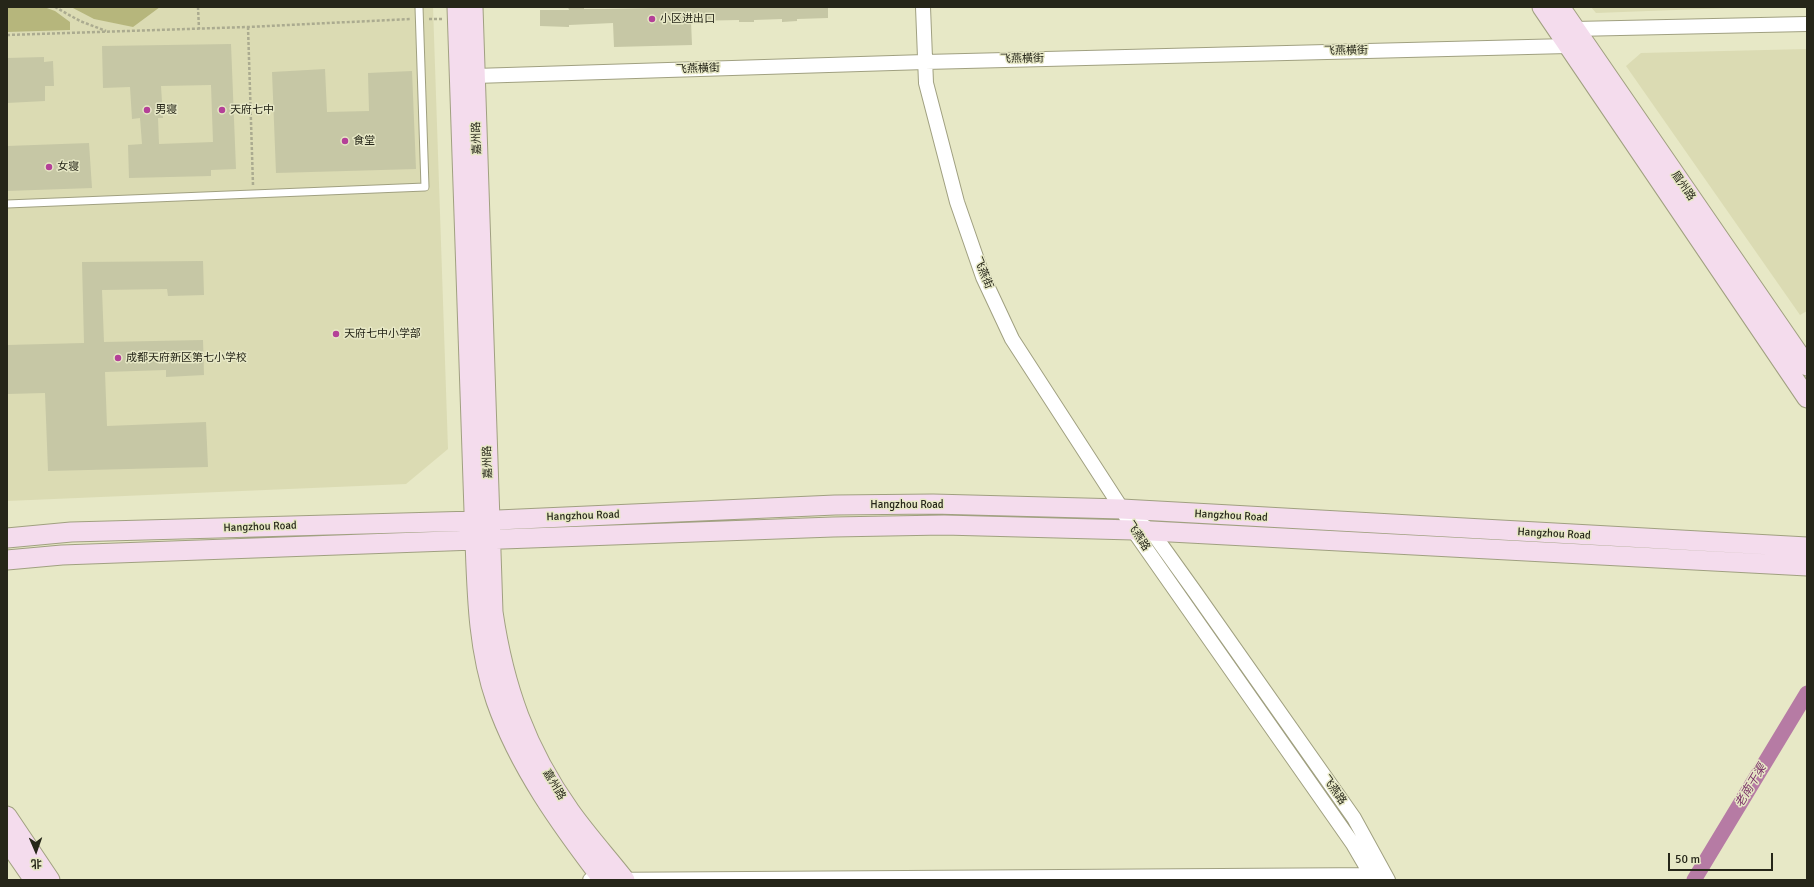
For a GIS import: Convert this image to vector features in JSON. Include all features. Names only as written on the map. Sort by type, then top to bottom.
[{"type":"main road","name":"嘉州路","points":[[473,7],[482,520]]},
{"type":"main road","points":[[1542,7],[1571,37],[1807,398]]},
{"type":"main road","name":"眉州路","points":[[1560,7],[1571,37],[1807,366]]},
{"type":"main road","points":[[457,13],[483,541],[478,616],[484,653],[496,700],[511,737],[535,784],[603,880]]},
{"type":"main road","name":"Hangzhou Road","points":[[7,538],[79,532],[578,517],[835,505],[934,504],[1122,510],[1807,547]]},
{"type":"main road","name":"Hangzhou Road","points":[[7,560],[62,555],[483,541],[580,536],[833,527],[944,526],[1133,530],[1807,566]]},
{"type":"main road","name":"嘉州路","points":[[483,541],[498,650],[518,716],[531,746],[570,812],[625,879]]},
{"type":"main road","points":[[7,816],[50,880]]},
{"type":"main road","points":[[7,841],[34,880]]},
{"type":"street","name":"飞燕街","points":[[923,7],[926,83],[957,202],[983,277],[1012,339],[1122,510]]},
{"type":"street","name":"飞燕横街","points":[[475,76],[925,62],[1571,37],[1807,24]]},
{"type":"street","name":"飞燕路","points":[[1122,510],[1133,530],[1354,844],[1379,877]]},
{"type":"street","name":"飞燕路","points":[[1122,510],[1152,532],[1354,818],[1379,877]]},
{"type":"street","points":[[590,880],[1379,877]]},
{"type":"lane","points":[[7,204],[425,187],[418,7]]},
{"type":"path","points":[[55,7],[80,21],[108,32]]},
{"type":"path","points":[[198,7],[199,29]]},
{"type":"path","points":[[7,35],[199,29],[419,19],[457,13]]},
{"type":"path","points":[[248,27],[253,194]]},
{"type":"shaded area","points":[[7,7],[433,7],[448,449],[406,484],[7,501]]},
{"type":"shaded area","points":[[7,7],[44,7],[55,11],[70,22],[70,30],[7,32]]},
{"type":"shaded area","points":[[71,7],[160,7],[133,27],[94,19]]},
{"type":"shaded area","points":[[1591,7],[1727,7],[1728,8],[1596,13]]},
{"type":"shaded area","points":[[1807,49],[1807,311],[1800,315],[1626,66],[1641,53]]},
{"type":"building","points":[[568,7],[604,9],[828,7],[828,18],[797,19],[797,21],[782,22],[782,19],[754,20],[754,22],[739,22],[739,20],[691,21],[692,45],[614,47],[613,23],[569,25],[569,27],[540,26],[540,10],[569,10]]},
{"type":"building","name":"男寝","points":[[231,44],[236,169],[211,170],[211,176],[129,178],[128,145],[142,144],[140,118],[132,119],[130,87],[103,88],[102,46]],"holes":[[[211,85],[213,142],[159,144],[158,118],[163,118],[161,86]]]},
{"type":"building","points":[[44,57],[44,62],[53,61],[54,86],[45,86],[45,101],[7,103],[7,58]]},
{"type":"building","name":"食堂","points":[[325,69],[327,112],[369,111],[368,73],[412,71],[416,169],[276,173],[272,72]]},
{"type":"building","name":"女寝","points":[[89,143],[92,188],[7,191],[7,146]]},
{"type":"building","points":[[203,261],[204,295],[168,296],[167,289],[102,290],[104,342],[203,340],[204,375],[166,377],[166,370],[105,372],[107,426],[206,422],[208,467],[48,471],[45,393],[7,394],[7,345],[84,343],[82,262]]},
{"type":"waterway","name":"老南干渠","points":[[1694,880],[1807,693]]},
{"type":"place","name":"小区进出口","points":[[652,19]]},
{"type":"place","name":"男寝","points":[[147,110]]},
{"type":"place","name":"天府七中","points":[[222,110]]},
{"type":"place","name":"食堂","points":[[345,141]]},
{"type":"place","name":"女寝","points":[[49,167]]},
{"type":"place","name":"天府七中小学部","points":[[336,334]]},
{"type":"place","name":"成都天府新区第七小学校","points":[[118,358]]}]
